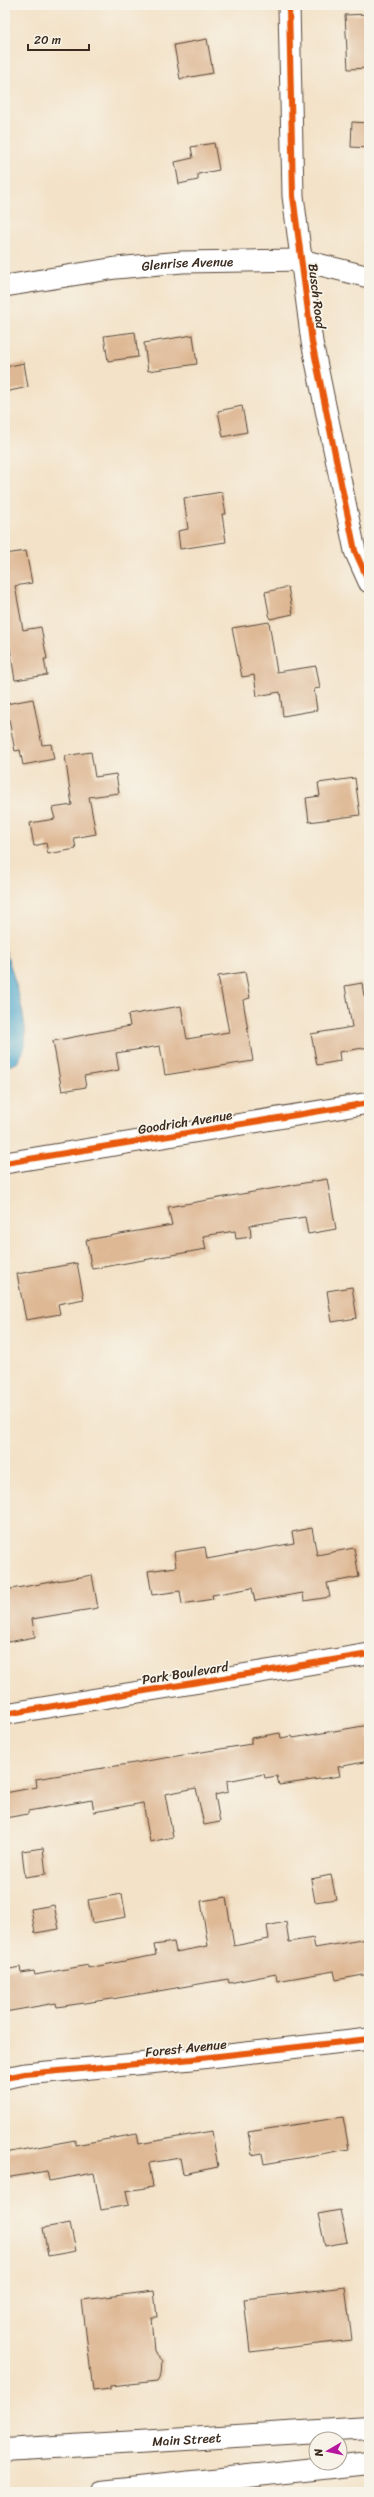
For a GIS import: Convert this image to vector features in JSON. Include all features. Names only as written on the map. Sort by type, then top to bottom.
[{"type":"street","name":"Busch Road","points":[[289,5],[292,78],[292,177],[312,342],[354,551],[369,582]]},
{"type":"street","name":"Glenrise Avenue","points":[[5,286],[116,268],[182,262],[301,260],[369,277]]},
{"type":"street","name":"Goodrich Avenue","points":[[5,1163],[369,1103]]},
{"type":"street","name":"Park Boulevard","points":[[5,1714],[369,1654]]},
{"type":"street","name":"Forest Avenue","points":[[5,2078],[26,2074],[192,2059],[369,2039]]},
{"type":"street","name":"Main Street","points":[[5,2450],[369,2428]]},
{"type":"street","points":[[101,2492],[369,2463]]},
{"type":"water","points":[[5,950],[20,998],[26,1036],[23,1053],[17,1063],[5,1067]]},
{"type":"building","points":[[369,14],[369,68],[348,69],[345,15]]},
{"type":"building","points":[[207,39],[213,73],[180,79],[174,45]]},
{"type":"building","points":[[352,122],[369,123],[369,148],[351,147]]},
{"type":"building","points":[[214,143],[219,170],[198,174],[198,180],[179,184],[175,162],[193,158],[191,147]]},
{"type":"building","points":[[135,332],[138,357],[108,361],[104,336]]},
{"type":"building","points":[[193,335],[197,364],[148,371],[144,343]]},
{"type":"building","points":[[24,363],[28,387],[5,392],[5,367]]},
{"type":"building","points":[[242,406],[247,432],[223,437],[218,411]]},
{"type":"building","points":[[222,492],[226,514],[222,514],[226,542],[180,549],[178,531],[188,529],[184,498]]},
{"type":"building","points":[[26,551],[32,583],[15,586],[23,630],[41,627],[47,659],[44,659],[47,675],[15,680],[9,642],[5,643],[5,554]]},
{"type":"building","points":[[288,587],[293,614],[270,619],[265,592]]},
{"type":"building","points":[[269,622],[277,672],[316,666],[320,688],[314,689],[317,710],[283,716],[280,692],[257,696],[254,675],[242,677],[232,628]]},
{"type":"building","points":[[33,699],[42,745],[51,744],[54,759],[23,765],[20,750],[15,751],[6,704]]},
{"type":"building","points":[[91,752],[95,777],[116,774],[119,793],[89,797],[96,834],[74,838],[76,849],[48,854],[46,843],[34,846],[30,823],[55,819],[52,808],[72,805],[65,756]]},
{"type":"building","points":[[355,778],[360,815],[309,822],[306,798],[320,796],[318,783]]},
{"type":"building","points":[[245,972],[250,998],[243,1000],[253,1061],[165,1075],[160,1046],[116,1053],[119,1070],[84,1076],[86,1087],[62,1091],[53,1041],[130,1026],[128,1015],[181,1006],[187,1039],[229,1032],[218,976]]},
{"type":"building","points":[[362,983],[364,996],[369,995],[369,1047],[339,1052],[340,1061],[317,1065],[311,1034],[352,1027],[345,986]]},
{"type":"building","points":[[327,1179],[336,1229],[308,1234],[305,1217],[250,1225],[251,1237],[236,1239],[235,1231],[203,1236],[206,1249],[92,1269],[86,1240],[172,1225],[168,1207]]},
{"type":"building","points":[[77,1263],[84,1299],[58,1304],[60,1314],[26,1320],[17,1274]]},
{"type":"building","points":[[352,1287],[357,1318],[332,1322],[327,1291]]},
{"type":"building","points":[[312,1528],[317,1555],[354,1548],[359,1577],[327,1583],[330,1597],[304,1601],[303,1593],[255,1601],[252,1588],[212,1595],[213,1599],[182,1604],[180,1591],[152,1595],[148,1571],[176,1567],[174,1552],[205,1547],[207,1559],[294,1543],[292,1532]]},
{"type":"building","points":[[92,1575],[98,1608],[32,1619],[35,1637],[8,1642],[5,1627],[5,1590]]},
{"type":"building","points":[[369,1725],[369,1761],[338,1767],[340,1776],[279,1785],[277,1776],[265,1778],[264,1774],[227,1781],[228,1792],[215,1795],[220,1822],[204,1825],[196,1788],[165,1794],[173,1837],[150,1842],[143,1803],[94,1812],[92,1800],[28,1811],[28,1814],[5,1818],[5,1793],[37,1787],[36,1779],[251,1744],[251,1738],[280,1733],[281,1738],[292,1736],[293,1738]]},
{"type":"building","points":[[43,1848],[46,1874],[25,1877],[22,1851]]},
{"type":"building","points":[[331,1875],[336,1899],[315,1902],[311,1879]]},
{"type":"building","points":[[122,1894],[126,1917],[92,1923],[88,1900]]},
{"type":"building","points":[[226,1897],[234,1946],[269,1939],[267,1926],[286,1922],[289,1942],[313,1938],[315,1948],[367,1939],[369,1974],[336,1980],[334,1971],[277,1981],[276,1974],[229,1983],[228,1979],[112,1999],[57,2007],[56,2003],[5,2012],[5,1970],[20,1967],[21,1973],[34,1971],[35,1975],[88,1965],[88,1968],[156,1955],[154,1945],[174,1942],[176,1952],[208,1946],[201,1901]]},
{"type":"building","points":[[54,1905],[59,1929],[35,1933],[31,1909]]},
{"type":"building","points":[[343,2117],[349,2149],[264,2164],[262,2153],[252,2155],[248,2132]]},
{"type":"building","points":[[212,2131],[218,2167],[183,2174],[180,2158],[149,2163],[153,2187],[126,2191],[129,2205],[101,2210],[94,2173],[49,2181],[47,2171],[5,2178],[5,2153],[75,2140],[75,2145],[137,2134],[139,2144]]},
{"type":"building","points":[[340,2210],[347,2242],[325,2246],[318,2214]]},
{"type":"building","points":[[70,2223],[76,2251],[48,2256],[43,2228]]},
{"type":"building","points":[[345,2287],[352,2340],[250,2352],[244,2299]]},
{"type":"building","points":[[154,2291],[157,2317],[151,2317],[154,2351],[163,2361],[162,2374],[158,2381],[110,2386],[110,2389],[93,2391],[82,2300]]},
{"type":"cycle path","points":[[289,5],[293,196],[312,342],[355,551],[369,582]]},
{"type":"cycle path","points":[[5,1163],[369,1103]]},
{"type":"cycle path","points":[[5,1714],[369,1654]]},
{"type":"cycle path","points":[[5,2078],[25,2074],[192,2059],[369,2039]]}]
